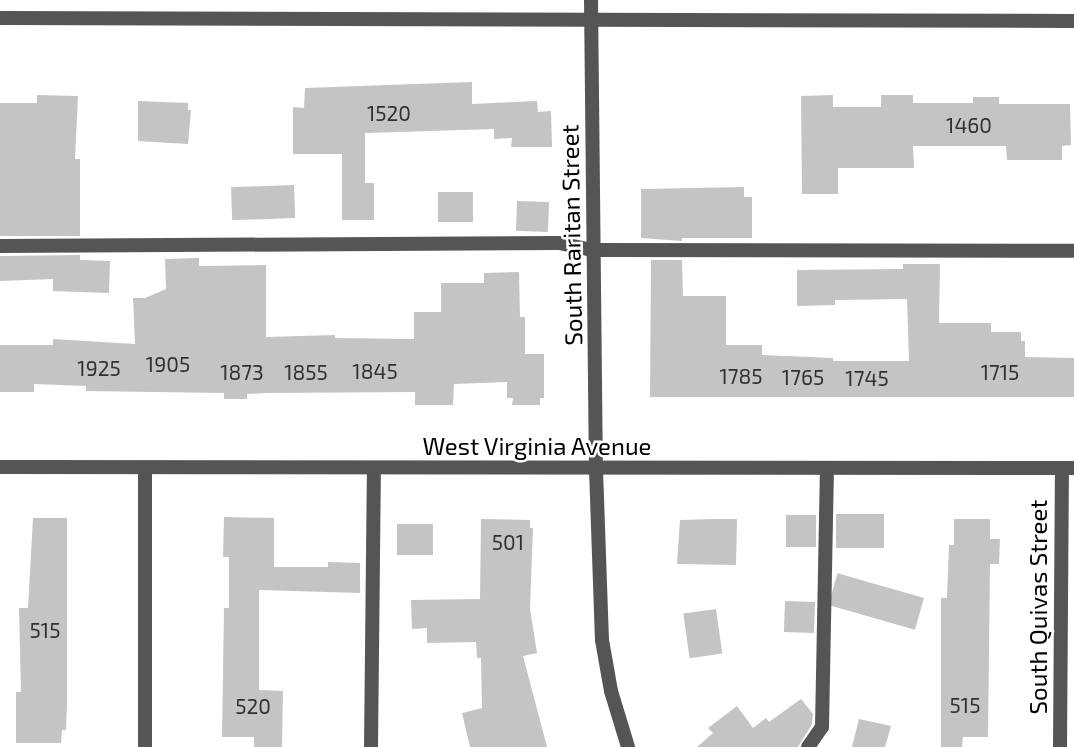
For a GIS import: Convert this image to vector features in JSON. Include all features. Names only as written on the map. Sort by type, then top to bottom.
[{"type":"street","name":"South Raritan Street","points":[[590,0],[596,469],[602,640],[611,691],[628,747]]},
{"type":"street","points":[[0,18],[1074,21]]},
{"type":"street","points":[[0,246],[559,243],[593,250],[1074,251]]},
{"type":"street","name":"West Virginia Avenue","points":[[0,467],[1068,468]]},
{"type":"street","points":[[145,468],[145,747]]},
{"type":"street","points":[[371,747],[374,468]]},
{"type":"street","name":"South Quivas Street","points":[[1060,747],[1068,468]]},
{"type":"street","points":[[808,747],[822,727],[827,469]]},
{"type":"building","points":[[472,82],[472,104],[537,101],[538,112],[551,111],[552,147],[511,147],[512,138],[494,139],[494,129],[365,133],[365,183],[374,183],[374,220],[342,220],[342,154],[293,154],[293,107],[304,108],[305,88]]},
{"type":"building","points":[[37,95],[78,96],[75,159],[80,159],[80,236],[0,236],[0,103],[37,103]]},
{"type":"building","points":[[833,95],[833,107],[881,107],[881,95],[913,95],[913,103],[973,103],[973,97],[999,97],[999,104],[1070,104],[1071,145],[1062,146],[1062,160],[1007,160],[1006,146],[913,146],[914,168],[838,168],[838,194],[802,194],[801,96]]},
{"type":"building","points":[[138,101],[188,103],[188,110],[191,110],[188,144],[138,141]]},
{"type":"building","points":[[294,185],[295,218],[232,220],[231,187]]},
{"type":"building","points":[[744,187],[744,197],[752,197],[752,238],[682,238],[682,241],[641,238],[641,189]]},
{"type":"building","points":[[438,192],[473,192],[473,222],[438,222]]},
{"type":"building","points":[[517,201],[549,202],[548,232],[516,231]]},
{"type":"building","points":[[80,255],[80,260],[110,261],[109,293],[53,291],[53,279],[0,281],[0,256]]},
{"type":"building","points":[[199,258],[199,266],[266,265],[266,337],[335,335],[335,338],[414,339],[414,312],[441,312],[441,283],[484,283],[484,273],[519,272],[520,317],[525,317],[525,354],[544,354],[544,398],[540,398],[540,405],[512,405],[513,398],[507,398],[507,382],[454,384],[453,405],[415,405],[415,392],[267,393],[247,394],[247,399],[224,399],[224,393],[86,391],[86,386],[34,384],[34,392],[0,392],[0,345],[53,345],[53,339],[135,344],[133,298],[145,298],[166,289],[165,259]]},
{"type":"building","points":[[651,260],[682,260],[683,296],[726,296],[726,345],[762,345],[762,355],[833,358],[833,361],[909,361],[907,299],[835,300],[835,305],[797,306],[797,270],[903,269],[903,264],[940,264],[939,323],[991,323],[991,332],[1021,332],[1021,341],[1025,341],[1025,357],[1074,358],[1074,397],[650,397]]},
{"type":"building","points":[[836,514],[884,514],[884,548],[836,548]]},
{"type":"building","points":[[786,515],[816,515],[816,547],[786,547]]},
{"type":"building","points":[[224,517],[274,518],[274,567],[328,567],[328,562],[360,563],[360,593],[259,590],[259,690],[283,691],[282,747],[254,747],[254,737],[222,737],[224,608],[229,608],[229,557],[223,557]]},
{"type":"building","points":[[33,518],[67,518],[67,705],[66,730],[62,730],[61,743],[16,743],[16,692],[21,692],[19,608],[28,608]]},
{"type":"building","points":[[481,519],[530,520],[530,528],[533,528],[530,609],[537,653],[523,656],[547,747],[470,747],[462,713],[482,708],[481,658],[477,658],[476,642],[427,643],[427,628],[412,629],[411,600],[480,599]]},
{"type":"building","points":[[737,519],[736,565],[677,564],[680,520]]},
{"type":"building","points":[[954,519],[990,519],[990,539],[1000,539],[999,564],[990,564],[988,737],[963,737],[962,747],[941,747],[941,598],[947,598],[949,545],[954,545]]},
{"type":"building","points":[[397,524],[433,524],[433,555],[397,555]]},
{"type":"building","points":[[837,573],[924,598],[915,630],[828,605]]},
{"type":"building","points":[[785,601],[815,602],[814,633],[784,632]]},
{"type":"building","points":[[716,609],[722,654],[690,658],[683,614]]},
{"type":"building","points":[[801,699],[813,714],[812,724],[798,747],[697,747],[713,733],[708,728],[737,706],[753,728],[766,718],[769,722]]},
{"type":"building","points":[[859,719],[891,726],[885,747],[852,747]]}]
